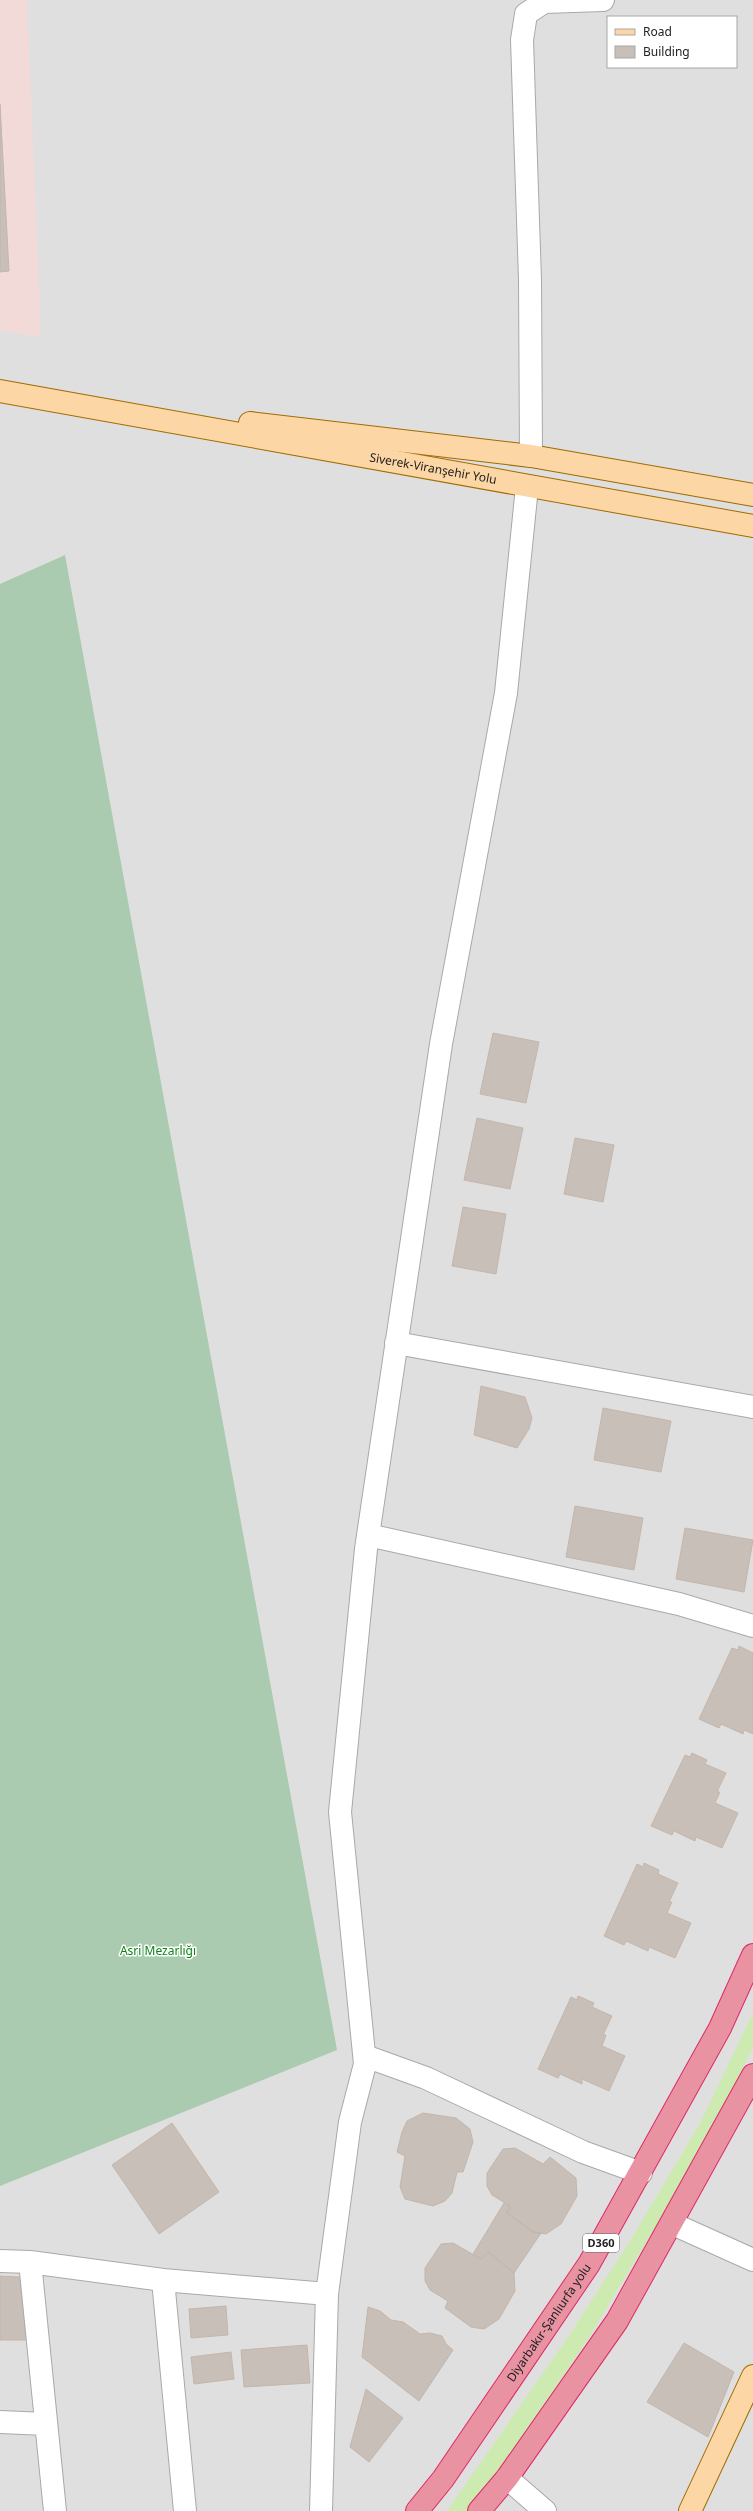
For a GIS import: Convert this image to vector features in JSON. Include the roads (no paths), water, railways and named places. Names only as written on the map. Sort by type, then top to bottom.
[{"type":"highway","name":"Diyarbakır-Şanlıurfa yolu","points":[[417,2511],[443,2479],[589,2264],[642,2173],[720,2028],[753,1955]]},
{"type":"highway","points":[[479,2511],[507,2478],[617,2321],[672,2224],[753,2075]]},
{"type":"main road","name":"Siverek-Viranşehir Yolu","points":[[0,392],[753,526]]},
{"type":"main road","name":"Siverek-Viranşehir Yolu","points":[[113,411],[291,427],[531,456],[753,495]]},
{"type":"main road","points":[[691,2510],[753,2376]]},
{"type":"street","points":[[531,456],[530,280],[522,40],[525,7],[544,2],[603,0]]},
{"type":"street","points":[[321,2511],[326,2294],[350,2122],[365,2064],[340,1812],[368,1535],[441,1044],[506,693],[527,487]]},
{"type":"street","points":[[396,1343],[753,1407]]},
{"type":"street","points":[[368,1535],[679,1604],[753,1626]]},
{"type":"street","points":[[365,2056],[426,2078],[583,2152],[642,2173]]},
{"type":"street","points":[[672,2224],[753,2260]]},
{"type":"street","points":[[0,2261],[30,2262],[163,2280],[326,2294]]},
{"type":"street","points":[[30,2262],[55,2511]]},
{"type":"street","points":[[163,2280],[185,2511]]},
{"type":"street","points":[[0,2422],[46,2424]]},
{"type":"street","points":[[507,2478],[545,2511]]},
{"type":"park label","name":"Asri Mezarlığı","points":[[158,1951]]}]
